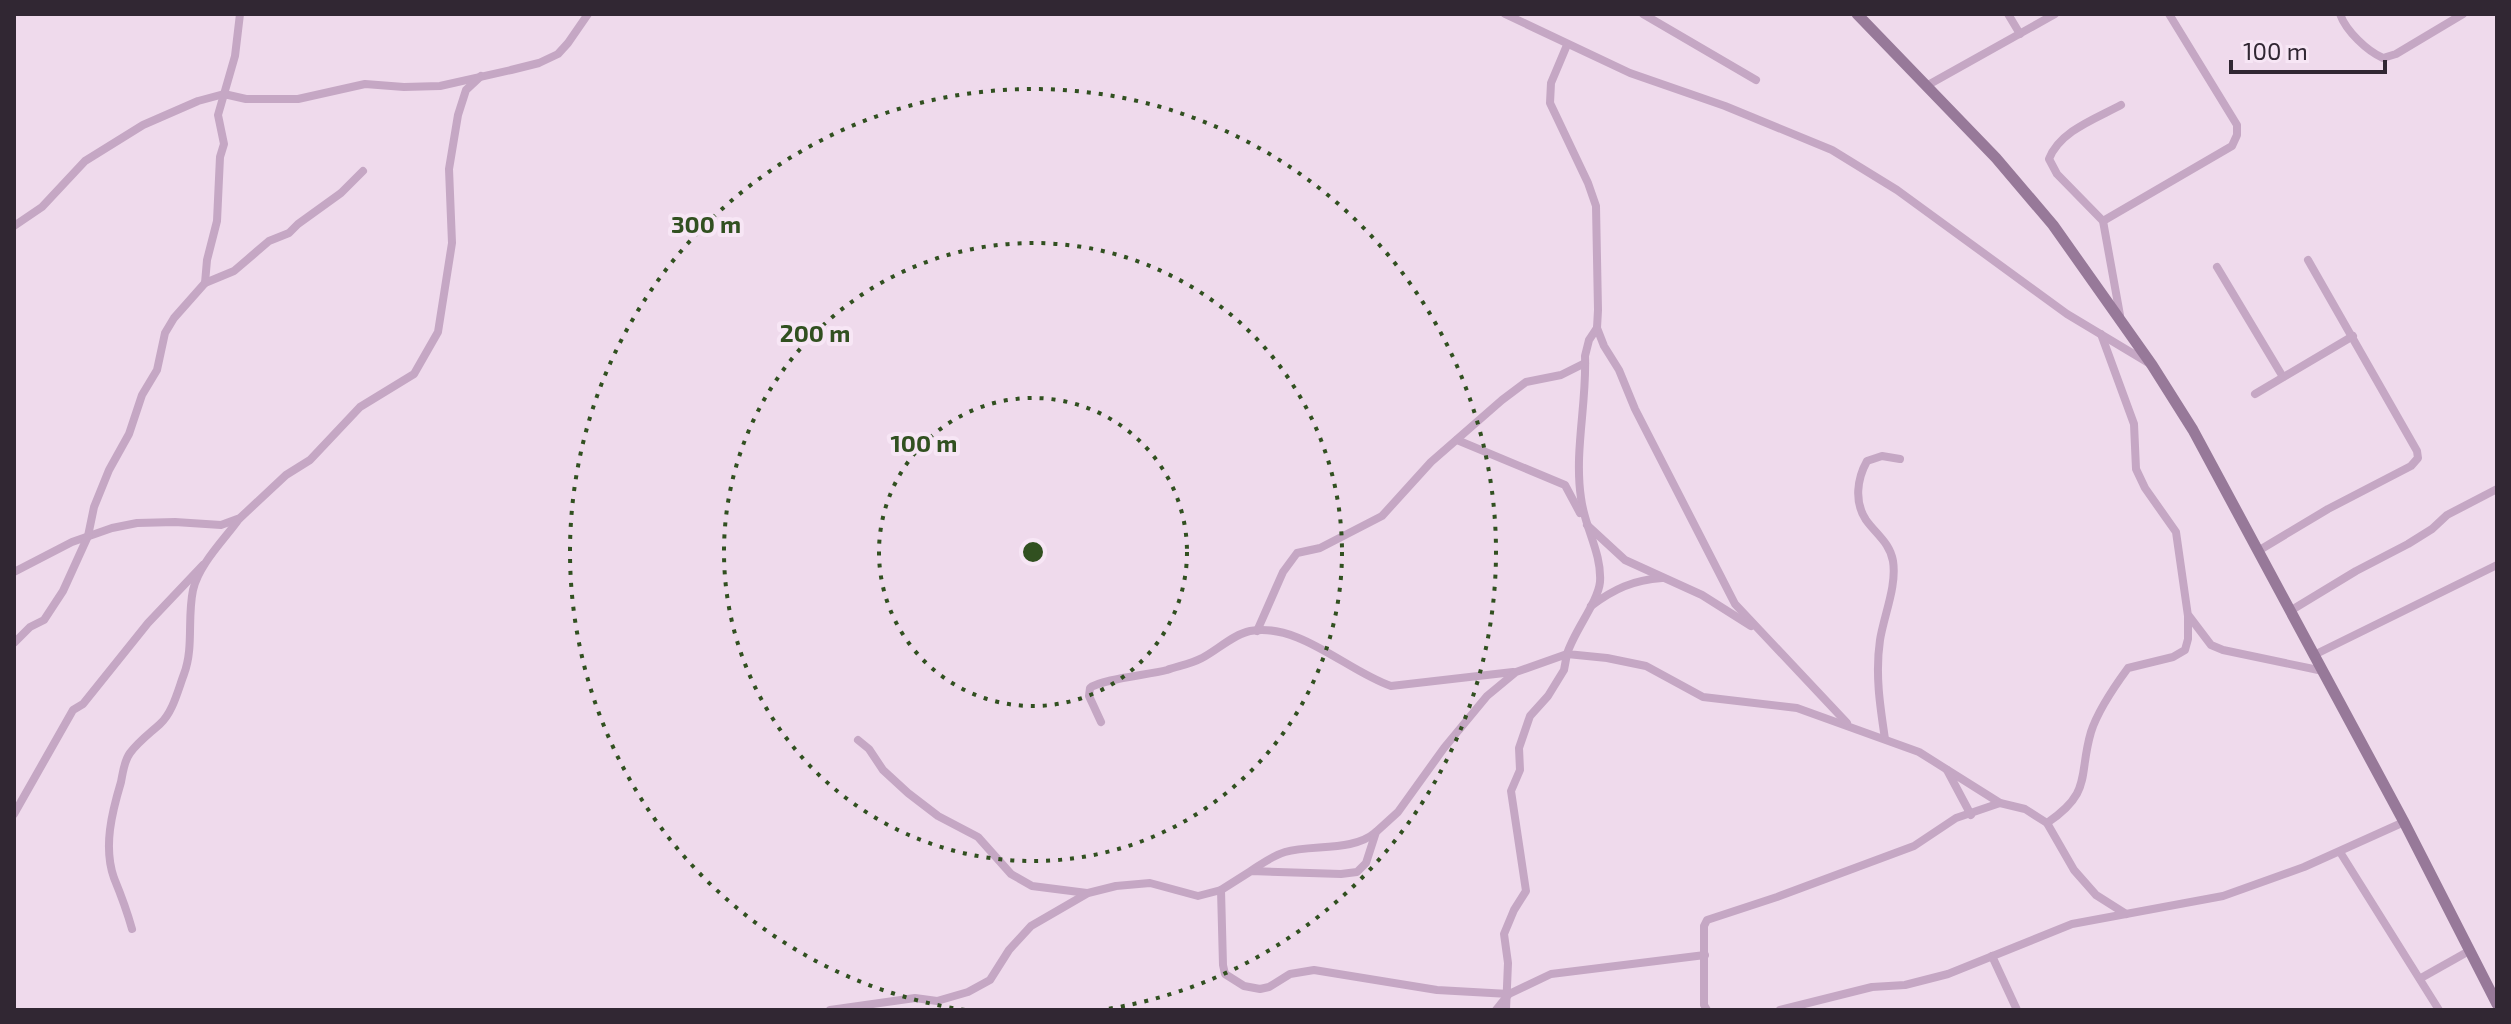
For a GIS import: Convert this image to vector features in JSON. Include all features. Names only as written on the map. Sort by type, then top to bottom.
[{"type":"main road","points":[[1857,14],[1996,158],[2053,225],[2152,365],[2193,430],[2404,822],[2497,1004]]},
{"type":"street","points":[[205,283],[207,260],[217,221],[224,137],[218,115],[235,56],[240,14]]},
{"type":"street","points":[[14,226],[42,207],[85,161],[105,147],[174,111],[224,94],[246,99],[298,99],[365,84],[440,86],[539,63],[558,54],[588,14]]},
{"type":"street","points":[[1505,14],[1630,73],[1725,106],[1832,150],[1897,190],[2067,314],[2152,365]]},
{"type":"street","points":[[1643,14],[1756,80]]},
{"type":"street","points":[[2008,14],[2020,34]]},
{"type":"street","points":[[1928,85],[2055,14]]},
{"type":"street","points":[[2103,221],[2232,146],[2237,135],[2237,125],[2169,14]]},
{"type":"street","points":[[2340,14],[2366,47],[2383,58],[2396,54],[2463,14]]},
{"type":"street","points":[[1567,45],[1551,83],[1550,103],[1596,206],[1597,328],[1604,346],[1619,370],[1635,409],[1735,604],[1850,727]]},
{"type":"street","points":[[14,814],[73,710],[83,704],[148,623],[210,558],[240,518],[286,475],[310,460],[360,407],[414,374],[438,332],[452,243],[449,169],[458,115],[466,90],[481,76]]},
{"type":"street","points":[[2120,319],[2103,221],[2076,196],[2049,159],[2055,145],[2062,139],[2121,105]]},
{"type":"street","points":[[14,643],[30,627],[44,620],[63,591],[88,536],[94,507],[109,470],[129,434],[148,383],[157,370],[165,333],[174,318],[205,283],[234,271],[269,241],[289,233],[341,193],[363,171]]},
{"type":"street","points":[[2258,551],[2417,461],[2417,451],[2308,260]]},
{"type":"street","points":[[2217,267],[2283,377]]},
{"type":"street","points":[[1506,1010],[1509,994],[1504,934],[1526,891],[1511,791],[1520,770],[1519,748],[1530,716],[1548,696],[1564,670],[1572,637],[1600,583],[1597,556],[1580,496],[1585,363],[1589,340],[1597,328]]},
{"type":"street","points":[[2047,823],[2063,812],[2078,793],[2086,769],[2090,736],[2128,668],[2173,657],[2185,650],[2188,639],[2188,616],[2176,532],[2153,501],[2136,469],[2134,424],[2100,334]]},
{"type":"street","points":[[2255,394],[2353,336]]},
{"type":"street","points":[[1257,631],[1283,572],[1297,553],[1331,543],[1382,516],[1431,462],[1526,382],[1561,375],[1585,363]]},
{"type":"street","points":[[1457,440],[1565,485],[1586,523],[1625,560],[1702,595],[1758,631]]},
{"type":"street","points":[[1885,739],[1878,673],[1880,642],[1894,565],[1891,550],[1865,518],[1859,496],[1859,477],[1867,461],[1882,456],[1900,459]]},
{"type":"street","points":[[2290,611],[2408,544],[2447,515],[2497,489]]},
{"type":"street","points":[[14,572],[88,536],[137,523],[200,522],[221,525],[240,518]]},
{"type":"street","points":[[132,929],[121,891],[113,876],[109,848],[110,821],[127,757],[144,735],[162,722],[184,674],[191,654],[189,624],[194,588],[210,558]]},
{"type":"street","points":[[2314,655],[2497,565]]},
{"type":"street","points":[[1590,607],[1613,589],[1663,578]]},
{"type":"street","points":[[2188,616],[2211,645],[2323,671]]},
{"type":"street","points":[[1101,722],[1089,696],[1090,688],[1098,681],[1146,676],[1198,661],[1247,631],[1269,630],[1318,647],[1376,681],[1391,686],[1516,672],[1567,654],[1607,658],[1646,666],[1703,697],[1797,708],[1919,752],[2000,803],[2025,809],[2047,823],[2074,870],[2096,895],[2126,914]]},
{"type":"street","points":[[830,1010],[915,998],[937,1001],[968,992],[990,980],[1009,950],[1031,926],[1088,893],[1116,886],[1150,883],[1198,896],[1221,890],[1268,859],[1287,852],[1361,842],[1398,812],[1482,701],[1516,672]]},
{"type":"street","points":[[858,740],[869,749],[883,770],[908,793],[938,816],[978,837],[1011,874],[1032,886],[1088,893]]},
{"type":"street","points":[[1947,769],[1971,815]]},
{"type":"street","points":[[1707,1010],[1704,1005],[1704,926],[1707,920],[1914,846],[1956,818],[2000,803]]},
{"type":"street","points":[[1780,1010],[1872,987],[1926,980],[1973,965],[2072,924],[2223,896],[2340,852],[2404,822]]},
{"type":"street","points":[[1251,871],[1357,872],[1366,863],[1376,832]]},
{"type":"street","points":[[2340,852],[2439,1010]]},
{"type":"street","points":[[1221,890],[1225,974],[1230,980],[1244,986],[1269,987],[1290,974],[1314,970],[1437,990],[1509,994]]},
{"type":"street","points":[[2421,978],[2469,951]]},
{"type":"street","points":[[1496,1010],[1509,994],[1551,974],[1705,955]]},
{"type":"street","points":[[1992,956],[2017,1010]]}]
